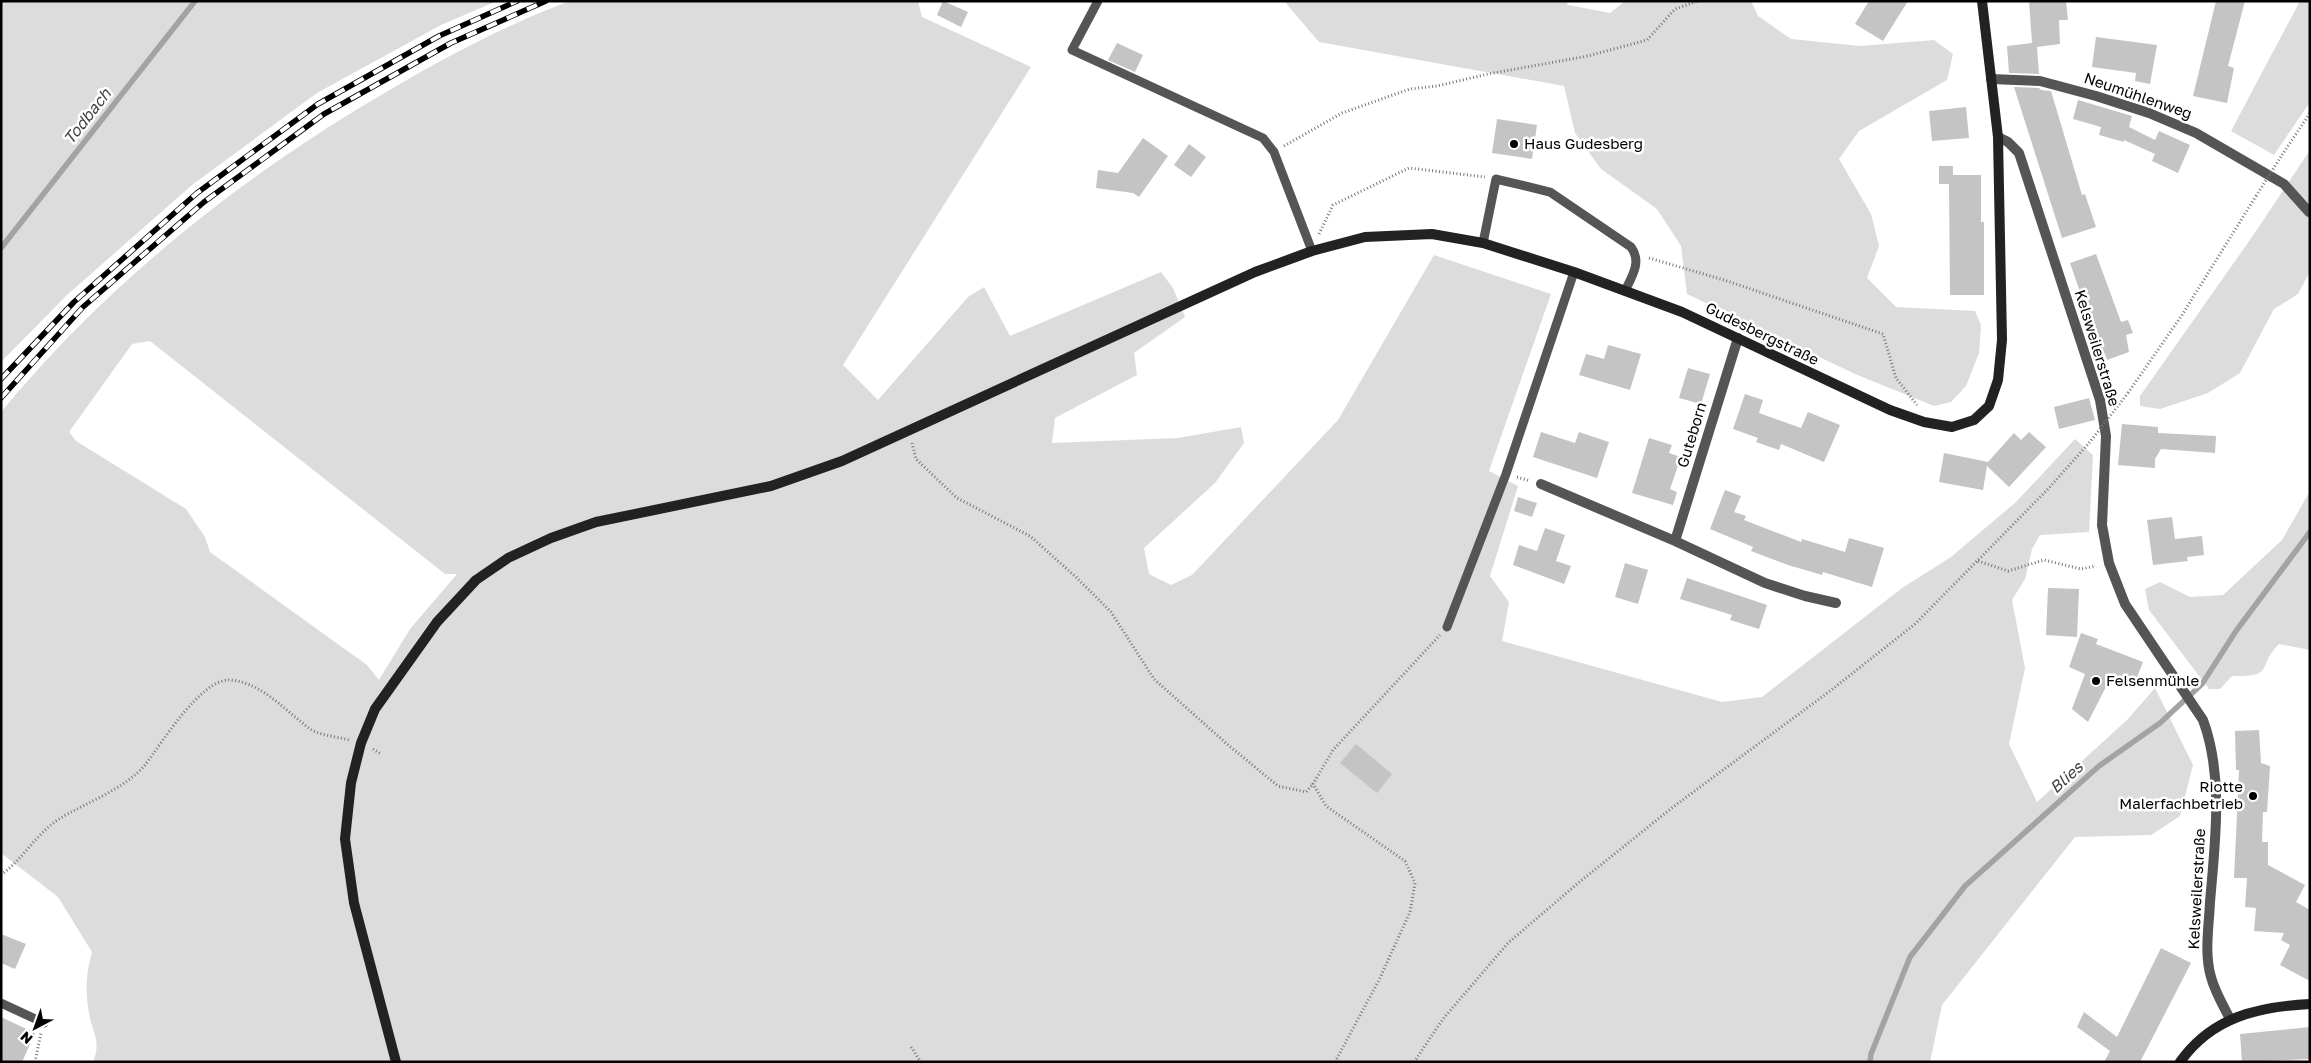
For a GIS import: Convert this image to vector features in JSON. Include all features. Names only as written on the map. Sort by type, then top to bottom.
[{"type":"main road","points":[[1982,1],[1998,137]]},
{"type":"main road","name":"Gudesbergstraße","points":[[396,1062],[354,903],[345,839],[351,783],[362,743],[375,709],[437,622],[476,580],[508,558],[551,538],[596,522],[771,486],[842,462],[1255,272],[1312,251],[1365,237],[1432,234],[1483,243],[1574,272],[1682,312],[1890,410],[1924,422],[1952,427],[1974,420],[1989,406],[1998,380],[2002,340],[1998,137]]},
{"type":"main road","points":[[2180,1062],[2205,1034],[2230,1018],[2257,1010],[2310,1004]]},
{"type":"street","name":"Neumühlenweg","points":[[1991,79],[2040,81],[2149,113],[2196,133],[2284,184],[2309,212]]},
{"type":"street","name":"Kelsweilerstraße","points":[[1998,137],[2008,142],[2019,152],[2100,400],[2106,436],[2102,525],[2109,563],[2125,604],[2203,720],[2211,740],[2216,787],[2207,949],[2210,976],[2218,997],[2230,1018]]},
{"type":"street","name":"Guteborn","points":[[1675,541],[1738,338]]},
{"type":"street","points":[[1541,484],[1675,541],[1765,583],[1805,596],[1836,603]]},
{"type":"lane","points":[[1098,1],[1072,50],[1263,138],[1274,152],[1312,251]]},
{"type":"lane","points":[[1483,243],[1496,178],[1550,192],[1631,248],[1636,254],[1636,265],[1625,291]]},
{"type":"lane","points":[[1447,627],[1506,474],[1574,272]]},
{"type":"lane","points":[[1,1003],[44,1023]]},
{"type":"path","points":[[1274,152],[1342,114],[1410,89],[1437,86],[1488,74],[1588,56],[1647,40],[1675,9],[1698,1]]},
{"type":"path","points":[[1414,1062],[1443,1019],[1508,943],[1577,884],[1673,807],[1830,691],[1915,624],[2049,488],[2089,443],[2128,393],[2182,314],[2310,113]]},
{"type":"path","points":[[1312,251],[1333,205],[1409,168],[1496,178]]},
{"type":"path","points":[[1636,254],[1724,280],[1883,334],[1896,378],[1918,406],[1924,422]]},
{"type":"path","points":[[908,432],[916,459],[957,498],[1030,536],[1111,612],[1154,680],[1278,786],[1306,792],[1313,784],[1333,750],[1447,627]]},
{"type":"path","points":[[1506,474],[1541,484]]},
{"type":"path","points":[[1978,561],[2008,571],[2044,560],[2081,569],[2109,563]]},
{"type":"path","points":[[1,874],[11,867],[40,834],[59,820],[104,796],[143,767],[166,738],[180,715],[208,689],[228,680],[255,686],[315,732],[362,743]]},
{"type":"path","points":[[1313,784],[1326,806],[1405,861],[1415,883],[1410,912],[1378,980],[1335,1062]]},
{"type":"path","points":[[35,1062],[44,1023]]},
{"type":"path","points":[[911,1047],[921,1062]]},
{"type":"shaded area","points":[[1,1],[497,1],[441,25],[317,93],[192,185],[67,295],[1,362]]},
{"type":"shaded area","points":[[570,1],[918,1],[922,17],[1031,67],[843,365],[878,400],[968,297],[984,287],[1010,336],[1161,272],[1173,288],[1185,317],[1134,353],[1137,375],[1055,418],[1052,443],[1178,438],[1241,427],[1244,443],[1215,483],[1144,548],[1149,574],[1171,585],[1192,575],[1338,420],[1434,255],[1551,294],[1489,471],[1518,486],[1490,576],[1509,602],[1502,641],[1722,702],[1762,697],[1902,588],[1951,557],[2016,502],[2075,439],[2093,455],[2089,532],[2040,535],[2032,549],[2025,579],[2012,600],[2025,668],[2009,744],[2037,802],[2127,720],[2155,688],[2193,765],[2180,816],[2151,835],[2075,837],[1942,1005],[1930,1062],[93,1062],[97,1048],[96,1037],[90,1020],[87,997],[87,975],[92,952],[58,897],[1,853],[1,412],[43,364],[134,274],[233,193],[338,121],[393,88],[479,41]],"holes":[[[150,341],[445,574],[457,574],[410,629],[379,680],[367,665],[210,552],[205,537],[186,509],[76,441],[69,432],[132,344]]]},
{"type":"shaded area","points":[[1284,1],[1566,1],[1568,5],[1610,13],[1625,1],[1751,1],[1758,16],[1791,39],[1860,46],[1934,40],[1953,54],[1947,80],[1859,131],[1839,159],[1871,214],[1879,246],[1867,278],[1896,307],[1975,311],[1981,325],[1979,353],[1966,386],[1951,402],[1934,406],[1855,374],[1687,294],[1681,246],[1657,209],[1601,169],[1575,133],[1564,86],[1319,42]]},
{"type":"shaded area","points":[[2300,1],[2310,1],[2310,102],[2274,155],[2231,131]]},
{"type":"shaded area","points":[[2310,150],[2310,271],[2298,294],[2274,309],[2240,373],[2208,393],[2160,409],[2140,406],[2140,396],[2252,237]]},
{"type":"shaded area","points":[[2310,491],[2310,650],[2279,644],[2260,672],[2255,675],[2232,676],[2220,689],[2209,689],[2149,610],[2145,589],[2160,582],[2190,597],[2223,595],[2282,540]]},
{"type":"building","points":[[943,1],[968,12],[961,27],[937,15]]},
{"type":"building","points":[[1869,1],[1908,1],[1883,41],[1855,24]]},
{"type":"building","points":[[2029,1],[2066,1],[2068,20],[2059,20],[2060,44],[2037,47],[2039,74],[2009,73],[2007,46],[2032,43]]},
{"type":"building","points":[[2216,1],[2245,1],[2228,66],[2234,68],[2227,103],[2193,96]]},
{"type":"building","points":[[2096,37],[2157,45],[2150,84],[2135,81],[2136,73],[2092,67]]},
{"type":"building","points":[[1117,43],[1143,55],[1135,72],[1108,60]]},
{"type":"building","points":[[2014,87],[2039,88],[2051,91],[2082,195],[2085,194],[2096,227],[2062,238]]},
{"type":"building","points":[[2078,100],[2132,116],[2129,127],[2155,140],[2159,131],[2190,145],[2178,173],[2152,161],[2155,154],[2124,140],[2124,142],[2099,135],[2101,127],[2073,119]]},
{"type":"building","points":[[1966,107],[1969,138],[1932,141],[1929,111]]},
{"type":"building","points":[[1497,119],[1537,125],[1532,159],[1492,153]]},
{"type":"building","points":[[1143,138],[1168,156],[1139,197],[1133,193],[1096,188],[1098,170],[1118,173]]},
{"type":"building","points":[[1189,144],[1206,157],[1191,177],[1174,165]]},
{"type":"building","points":[[1939,166],[1953,166],[1953,175],[1981,175],[1981,222],[1984,222],[1984,295],[1950,295],[1949,184],[1939,184]]},
{"type":"building","points":[[2096,254],[2121,322],[2128,320],[2133,333],[2126,335],[2129,352],[2107,360],[2104,352],[2101,353],[2070,263]]},
{"type":"building","points":[[1608,345],[1641,354],[1630,390],[1579,375],[1586,354],[1604,359]]},
{"type":"building","points":[[1688,368],[1710,374],[1701,404],[1679,398]]},
{"type":"building","points":[[1745,394],[1763,400],[1759,413],[1801,428],[1808,412],[1840,425],[1824,462],[1781,444],[1779,450],[1756,442],[1758,438],[1733,429]]},
{"type":"building","points":[[2089,398],[2095,420],[2059,429],[2054,407]]},
{"type":"building","points":[[2122,424],[2158,427],[2158,433],[2216,436],[2215,453],[2161,449],[2155,459],[2155,468],[2118,465]]},
{"type":"building","points":[[1541,432],[1575,443],[1579,432],[1609,442],[1597,478],[1533,457]]},
{"type":"building","points":[[2029,432],[2046,447],[2009,487],[1987,466],[1983,490],[1939,482],[1944,453],[1988,462],[2014,433],[2021,440]]},
{"type":"building","points":[[1649,438],[1672,445],[1669,453],[1681,457],[1670,489],[1677,492],[1673,505],[1632,493]]},
{"type":"building","points":[[1725,490],[1741,496],[1734,512],[1746,516],[1744,520],[1801,542],[1802,539],[1845,552],[1849,538],[1884,548],[1872,587],[1823,572],[1822,575],[1788,565],[1751,551],[1753,547],[1710,529]]},
{"type":"building","points":[[1518,497],[1537,503],[1532,517],[1514,511]]},
{"type":"building","points":[[2172,517],[2175,539],[2202,536],[2204,555],[2187,557],[2188,561],[2153,565],[2147,520]]},
{"type":"building","points":[[1545,528],[1565,535],[1556,561],[1571,566],[1564,584],[1513,565],[1519,545],[1537,551]]},
{"type":"building","points":[[1625,563],[1648,570],[1638,604],[1615,597]]},
{"type":"building","points":[[1687,578],[1767,605],[1759,629],[1730,620],[1732,615],[1680,599]]},
{"type":"building","points":[[2048,588],[2079,589],[2077,637],[2046,635]]},
{"type":"building","name":"Felsenmühle","points":[[2081,633],[2098,639],[2096,644],[2143,662],[2134,685],[2111,677],[2088,722],[2072,709],[2085,674],[2069,667]]},
{"type":"building","points":[[2259,730],[2261,763],[2270,766],[2267,812],[2263,812],[2262,842],[2268,842],[2268,865],[2305,885],[2296,902],[2310,910],[2310,981],[2280,965],[2290,945],[2281,940],[2284,933],[2254,931],[2256,908],[2245,907],[2247,878],[2234,878],[2239,770],[2236,770],[2235,731]]},
{"type":"building","points":[[1356,744],[1392,774],[1377,793],[1340,763]]},
{"type":"building","points":[[1,934],[26,944],[15,969],[1,963]]},
{"type":"building","points":[[2161,948],[2191,963],[2140,1062],[2104,1062],[2110,1051],[2077,1027],[2084,1012],[2117,1037]]},
{"type":"building","points":[[1,1017],[35,1033],[22,1062],[1,1062]]},
{"type":"building","points":[[2310,1027],[2310,1059],[2242,1062],[2240,1034]]},
{"type":"waterway","name":"Todbach","points":[[1,248],[195,1]]},
{"type":"waterway","name":"Blies","points":[[1870,1062],[1871,1054],[1910,957],[1965,886],[2099,766],[2160,723],[2202,684],[2236,631],[2310,532]]},
{"type":"railway","points":[[1,379],[74,302],[197,193],[318,104],[439,36],[517,1]]},
{"type":"railway","points":[[1,398],[83,307],[204,202],[324,114],[451,43],[546,1]]},
{"type":"place","name":"Haus Gudesberg","points":[[1514,144]]},
{"type":"place","name":"Felsenmühle","points":[[2096,681]]},
{"type":"place","name":"Riotte Malerfachbetrieb","points":[[2253,796]]}]
